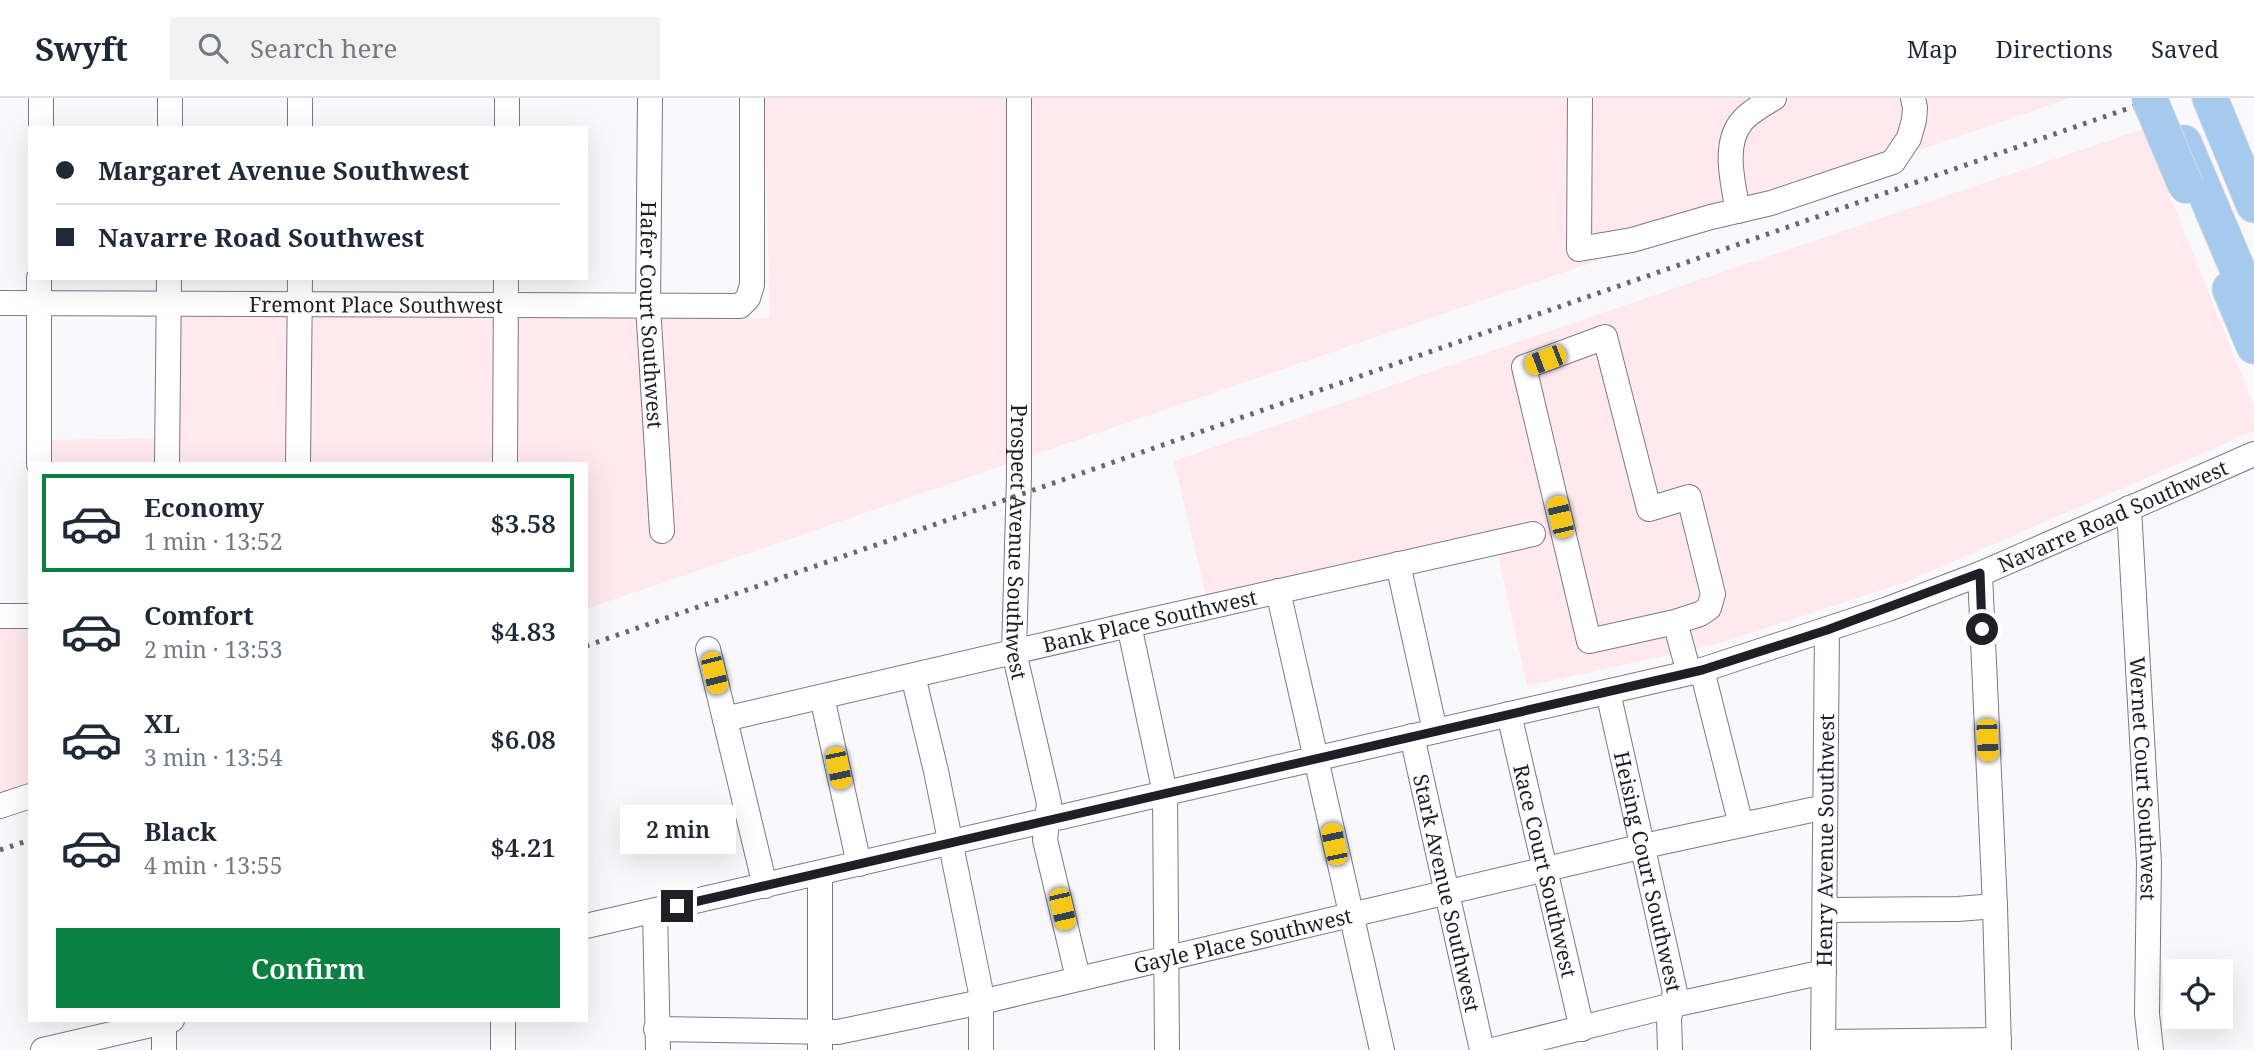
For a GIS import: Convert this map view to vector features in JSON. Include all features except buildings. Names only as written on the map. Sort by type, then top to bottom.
[{"type":"highway","points":[[2149,98],[2254,308]]},
{"type":"highway","points":[[2165,98],[2193,184],[2254,346]]},
{"type":"highway","points":[[2210,98],[2254,205]]},
{"type":"street","points":[[41,98],[41,126]]},
{"type":"street","points":[[170,98],[170,126]]},
{"type":"street","points":[[300,98],[300,126]]},
{"type":"street","points":[[507,98],[507,126]]},
{"type":"street","name":"Hafer Court Southwest","points":[[650,98],[648,306],[662,531]]},
{"type":"street","name":"Fremont Place Southwest","points":[[0,303],[740,306],[748,298],[752,285],[752,98]]},
{"type":"street","name":"Prospect Avenue Southwest","points":[[1019,98],[1019,477],[1014,652],[1048,803],[1045,840],[1078,978]]},
{"type":"street","points":[[1580,98],[1579,249],[1632,240],[1772,203],[1893,162],[1909,138],[1914,120],[1913,98]]},
{"type":"street","points":[[1738,211],[1730,158],[1734,137],[1742,121],[1774,98]]},
{"type":"street","points":[[38,462],[39,280]]},
{"type":"street","points":[[167,462],[169,280]]},
{"type":"street","points":[[298,462],[300,280]]},
{"type":"street","points":[[505,462],[506,280]]},
{"type":"street","points":[[1605,337],[1649,509],[1689,497],[1713,594],[1709,608],[1700,614],[1675,622],[1589,641],[1524,367],[1605,337]]},
{"type":"street","name":"Navarre Road Southwest","points":[[588,926],[1695,672],[1827,630],[1980,573],[2254,454]]},
{"type":"street","name":"Wernet Court Southwest","points":[[2129,508],[2148,850],[2147,1014],[2151,1050]]},
{"type":"street","name":"Bank Place Southwest","points":[[725,719],[1533,534]]},
{"type":"street","name":"Stark Avenue Southwest","points":[[1398,564],[1449,893],[1482,1050]]},
{"type":"street","points":[[1824,1046],[1999,1045],[1980,573]]},
{"type":"street","points":[[1278,591],[1382,1050]]},
{"type":"street","points":[[0,616],[28,616]]},
{"type":"street","points":[[1675,622],[1695,672],[1741,825]]},
{"type":"street","points":[[1129,625],[1165,793],[1167,1050]]},
{"type":"street","name":"Henry Avenue Southwest","points":[[1824,1046],[1827,630]]},
{"type":"street","points":[[708,649],[765,886]]},
{"type":"street","points":[[913,676],[951,843],[981,1002],[981,1050]]},
{"type":"street","name":"Heising Court Southwest","points":[[1608,692],[1675,992],[1669,1018],[1670,1050]]},
{"type":"street","points":[[822,697],[859,864]]},
{"type":"street","name":"Race Court Southwest","points":[[1509,714],[1582,1029]]},
{"type":"street","points":[[0,806],[28,797]]},
{"type":"street","name":"Gayle Place Southwest","points":[[657,1040],[820,1041],[838,1032],[981,1002],[1644,846],[1825,807]]},
{"type":"street","points":[[820,873],[820,1041]]},
{"type":"street","points":[[1825,910],[1958,909],[1995,906]]},
{"type":"street","points":[[655,911],[657,1040]]},
{"type":"street","points":[[1503,1049],[1673,1005],[1824,972]]},
{"type":"street","points":[[43,1050],[164,1022]]},
{"type":"street","points":[[164,1050],[168,1022]]},
{"type":"street","points":[[503,1022],[503,1050]]},
{"type":"shaded area","points":[[764,98],[2070,98],[588,608],[588,462],[45,462],[45,440],[177,438],[175,310],[770,318]]},
{"type":"shaded area","points":[[2143,129],[2254,406],[2254,431],[1906,582],[1717,644],[1527,686],[1493,533],[1206,596],[1174,461]]},
{"type":"shaded area","points":[[0,604],[28,604],[28,802],[0,811]]},
{"type":"railway","points":[[588,645],[2158,98]]},
{"type":"railway","points":[[0,850],[28,841]]},
{"type":"route","points":[[677,906],[1702,670],[1868,616],[1980,573],[1982,629]]}]
